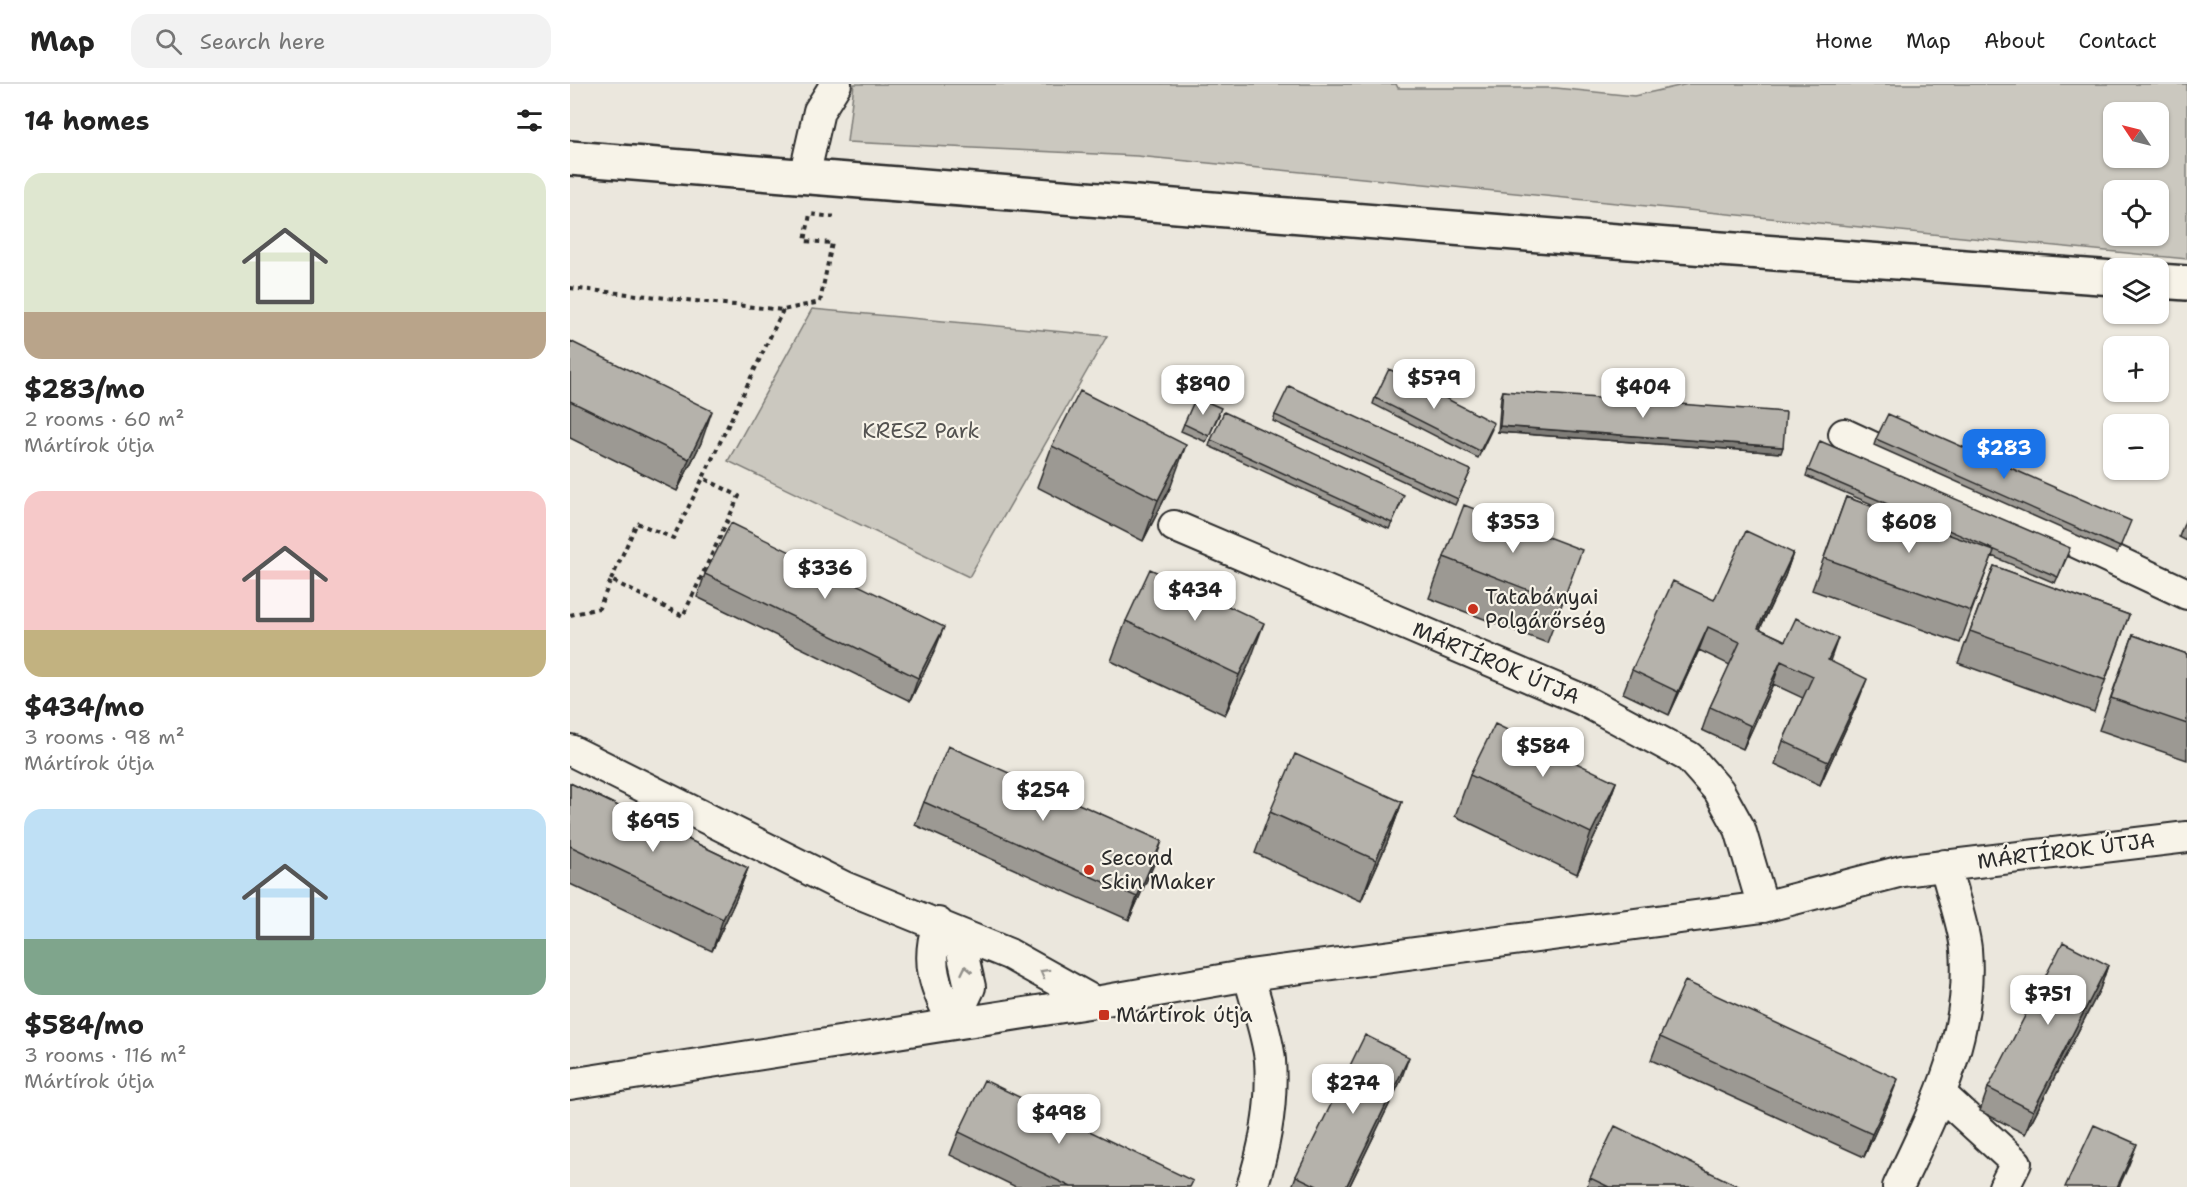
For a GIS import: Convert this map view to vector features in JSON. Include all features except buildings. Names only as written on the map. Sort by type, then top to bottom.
[{"type":"main road","points":[[570,158],[2103,277]]},
{"type":"main road","points":[[2169,282],[2187,283]]},
{"type":"street","points":[[819,178],[819,111],[836,84]]},
{"type":"street","points":[[1844,434],[2187,594]]},
{"type":"street","name":"MÁRTÍROK ÚTJA","points":[[1174,526],[1583,700],[1689,757],[1719,792],[1740,829],[1763,907]]},
{"type":"street","points":[[570,750],[844,886],[1009,954],[1095,1002]]},
{"type":"street","name":"MÁRTÍROK ÚTJA","points":[[570,1084],[1095,1002],[1249,975],[1763,907],[1902,871],[2187,837]]},
{"type":"street","name":"MÁRTÍROK ÚTJA","points":[[1898,1187],[1942,1095],[1957,1049],[1965,997],[1966,948],[1945,865]]},
{"type":"street","points":[[938,923],[961,947],[970,987],[953,1023]]},
{"type":"street","points":[[1249,975],[1270,1058],[1270,1107],[1261,1160],[1252,1187]]},
{"type":"street","points":[[1942,1095],[2016,1163],[2004,1187]]},
{"type":"path","points":[[570,288],[783,310],[820,302],[832,243],[806,241],[810,214],[832,217],[819,178]]},
{"type":"path","points":[[570,615],[599,608],[637,523],[673,538],[783,310]]},
{"type":"path","points":[[611,580],[682,616],[739,496],[703,478]]},
{"type":"green space","points":[[854,84],[1396,84],[1398,88],[1556,88],[1634,96],[1688,84],[2187,84],[2187,259],[1137,156],[847,142]]},
{"type":"green space","name":"KRESZ Park","points":[[812,309],[1107,336],[969,577],[728,461]]},
{"type":"place","name":"Tatabányai Polgárőrség","points":[[1473,609]]},
{"type":"place","name":"Second Skin Maker","points":[[1089,870]]},
{"type":"place","name":"Mártírok útja","points":[[1104,1015]]}]
